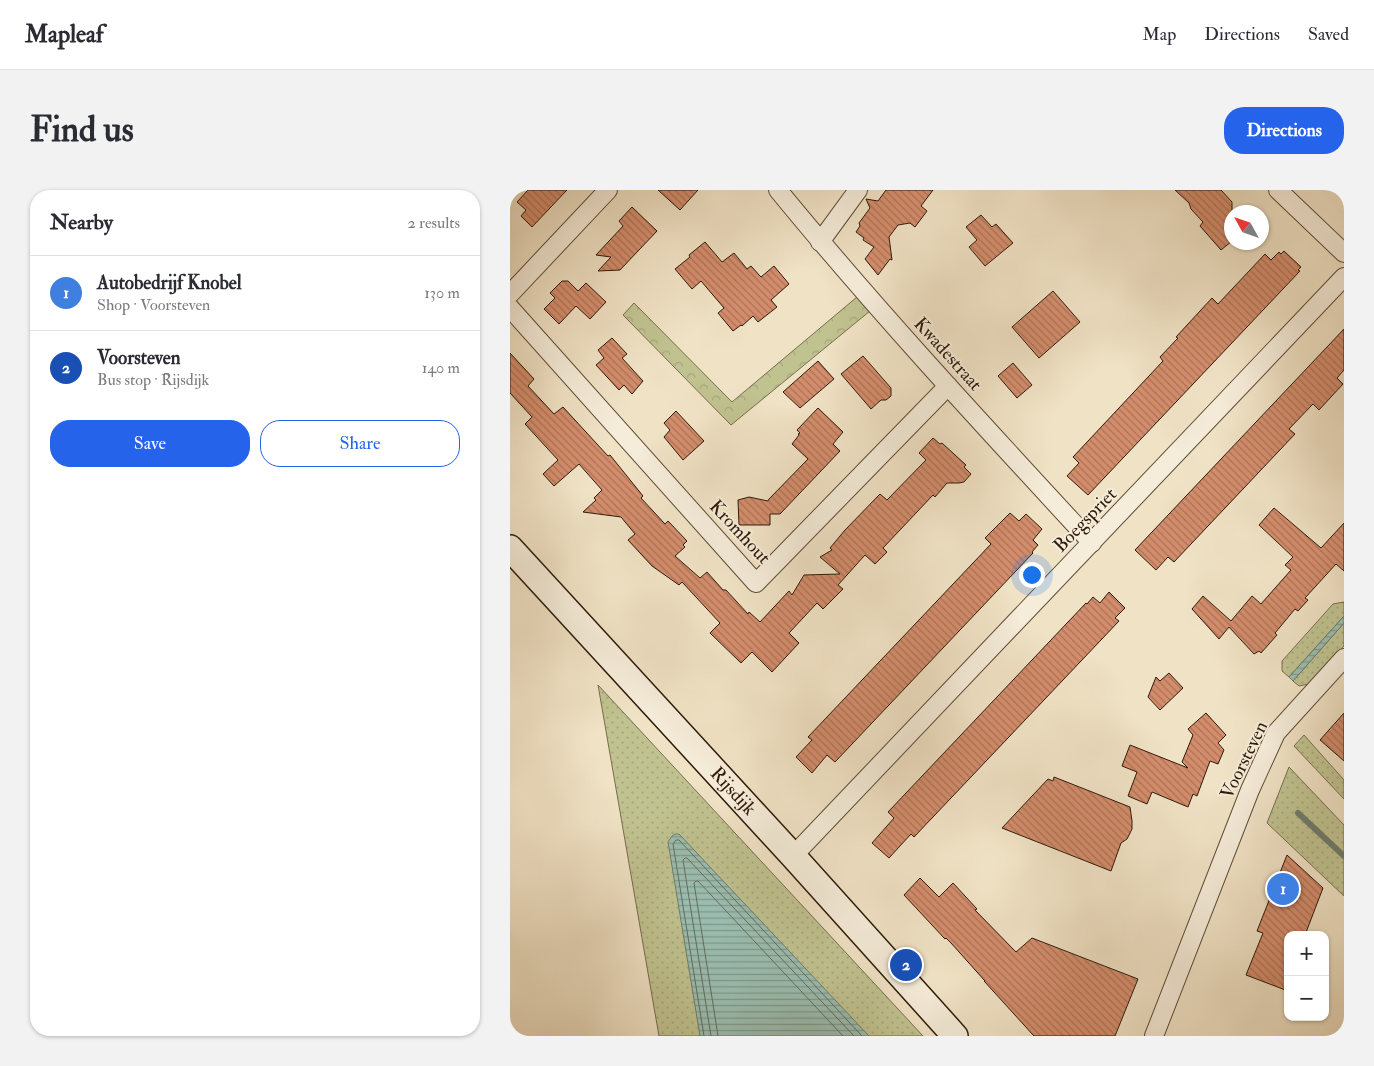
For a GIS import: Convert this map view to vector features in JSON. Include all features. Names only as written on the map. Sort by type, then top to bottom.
[{"type":"main road","name":"Rijsdijk","points":[[510,548],[793,856],[955,1036]]},
{"type":"street","points":[[510,294],[608,190]]},
{"type":"street","name":"Kwadestraat","points":[[778,190],[820,242],[948,386],[1092,543]]},
{"type":"street","points":[[820,242],[858,190]]},
{"type":"street","points":[[1278,190],[1344,253]]},
{"type":"street","name":"Boegspriet","points":[[793,856],[1344,277]]},
{"type":"street","name":"Kromhout","points":[[510,308],[756,583],[948,386]]},
{"type":"street","name":"Voorsteven","points":[[1154,1036],[1250,790],[1276,733],[1344,658]]},
{"type":"green space","points":[[857,297],[870,311],[731,425],[623,315],[634,303],[732,402]]},
{"type":"green space","points":[[1344,602],[1344,616],[1289,677],[1282,671],[1282,661],[1333,604]]},
{"type":"green space","points":[[1344,623],[1344,646],[1309,684],[1299,686],[1293,681]]},
{"type":"green space","points":[[598,685],[923,1036],[659,1036]]},
{"type":"green space","points":[[1304,735],[1344,780],[1344,799],[1294,746]]},
{"type":"green space","points":[[1289,767],[1344,825],[1344,896],[1267,823]]},
{"type":"water","points":[[1344,616],[1344,623],[1293,681],[1289,677]]},
{"type":"water","points":[[675,834],[679,834],[869,1036],[700,1036],[668,842]]},
{"type":"building","points":[[528,190],[567,190],[532,227],[521,216],[526,210],[517,202]]},
{"type":"building","points":[[658,190],[698,190],[680,210]]},
{"type":"building","points":[[886,190],[933,190],[921,206],[927,211],[915,227],[910,223],[898,225],[889,237],[892,260],[890,259],[878,275],[865,259],[874,247],[863,240],[864,238],[856,232],[860,226],[859,223],[870,208],[866,199],[878,201]]},
{"type":"building","points":[[1175,190],[1221,190],[1232,202],[1232,205],[1224,205],[1224,248],[1221,250],[1200,226],[1203,222],[1191,209],[1189,203]]},
{"type":"building","points":[[632,207],[657,231],[620,270],[598,271],[611,257],[596,255],[623,226],[619,221]]},
{"type":"building","points":[[981,215],[992,227],[996,224],[1013,243],[985,266],[969,247],[977,240],[966,227]]},
{"type":"building","points":[[705,242],[722,262],[734,253],[747,269],[751,266],[761,277],[774,266],[789,284],[771,300],[777,307],[758,322],[753,316],[733,331],[718,313],[724,308],[701,281],[692,289],[675,269]]},
{"type":"building","points":[[1284,251],[1301,267],[1298,270],[1300,271],[1088,495],[1067,476],[1079,463],[1073,457],[1163,361],[1160,357],[1212,298],[1218,304],[1265,254],[1271,260],[1279,252],[1281,254]]},
{"type":"building","points":[[562,281],[568,281],[578,291],[586,283],[606,302],[590,319],[576,306],[559,324],[544,309],[555,298],[550,293]]},
{"type":"building","points":[[1053,291],[1080,322],[1039,358],[1012,327]]},
{"type":"building","points":[[1344,329],[1344,370],[1337,378],[1343,384],[1319,410],[1313,404],[1289,429],[1295,434],[1174,562],[1168,557],[1156,570],[1135,550]]},
{"type":"building","points":[[612,338],[627,354],[622,358],[643,381],[632,394],[624,385],[619,390],[596,365],[604,358],[598,350]]},
{"type":"building","points":[[510,353],[534,379],[528,386],[554,414],[563,407],[608,456],[610,455],[643,496],[641,498],[665,524],[668,521],[687,541],[683,545],[685,547],[675,556],[700,578],[707,572],[748,614],[749,612],[760,622],[789,591],[792,595],[804,575],[840,574],[820,557],[832,550],[830,548],[845,530],[880,494],[887,500],[926,460],[919,453],[933,438],[940,444],[942,443],[966,465],[964,467],[971,474],[964,482],[947,483],[935,497],[933,495],[883,548],[887,552],[875,564],[865,555],[838,585],[843,589],[823,609],[817,603],[789,633],[799,643],[772,672],[752,652],[741,663],[710,633],[720,623],[682,582],[679,585],[652,566],[628,540],[635,534],[621,517],[583,512],[596,500],[594,498],[602,490],[579,464],[554,486],[543,474],[558,460],[525,424],[532,417],[510,393]]},
{"type":"building","points":[[863,356],[891,388],[891,396],[886,400],[881,400],[871,409],[841,374]]},
{"type":"building","points":[[818,361],[834,379],[800,408],[783,392]]},
{"type":"building","points":[[1013,363],[1032,385],[1017,398],[998,376]]},
{"type":"building","points":[[818,408],[843,432],[833,444],[840,451],[780,514],[770,514],[770,525],[739,525],[738,500],[749,497],[768,501],[808,459],[792,444],[800,433],[797,430]]},
{"type":"building","points":[[676,411],[704,441],[683,460],[664,437],[670,430],[664,423]]},
{"type":"building","points":[[1274,508],[1321,548],[1344,523],[1344,571],[1336,564],[1305,598],[1308,600],[1298,611],[1295,609],[1275,633],[1277,635],[1261,653],[1259,651],[1254,654],[1229,627],[1219,639],[1192,609],[1203,596],[1231,621],[1252,596],[1261,604],[1291,570],[1285,565],[1293,557],[1259,525]]},
{"type":"building","points":[[1010,513],[1019,521],[1026,514],[1042,529],[1033,540],[1038,545],[1033,553],[835,762],[827,755],[812,773],[796,757],[812,740],[808,737],[991,544],[985,538]]},
{"type":"building","points":[[1109,592],[1125,608],[1115,618],[1119,621],[914,837],[911,834],[889,858],[872,843],[894,818],[888,812],[1086,603],[1093,597],[1100,603]]},
{"type":"building","points":[[1169,673],[1183,688],[1160,710],[1148,697],[1156,677],[1160,681]]},
{"type":"building","points":[[1206,713],[1226,735],[1218,743],[1224,750],[1218,764],[1210,761],[1197,796],[1193,794],[1188,807],[1152,792],[1147,804],[1128,796],[1137,772],[1122,766],[1130,745],[1188,768],[1182,762],[1193,735],[1188,729]]},
{"type":"building","points":[[1344,713],[1344,761],[1320,740]]},
{"type":"building","points":[[1054,777],[1130,807],[1132,829],[1127,839],[1121,843],[1111,871],[1002,828],[1048,779],[1053,781]]},
{"type":"building","points":[[1287,855],[1323,888],[1307,931],[1284,931],[1284,989],[1246,975],[1263,933],[1257,931]]},
{"type":"building","points":[[920,878],[939,897],[953,883],[977,909],[975,910],[1016,952],[1032,938],[1138,979],[1115,1036],[1034,1036],[951,943],[904,895]]},
{"type":"waterway","points":[[1298,813],[1344,856]]},
{"type":"place","name":"Autobedrijf Knobel","points":[[1283,889]]},
{"type":"place","name":"Voorsteven","points":[[906,965]]}]
